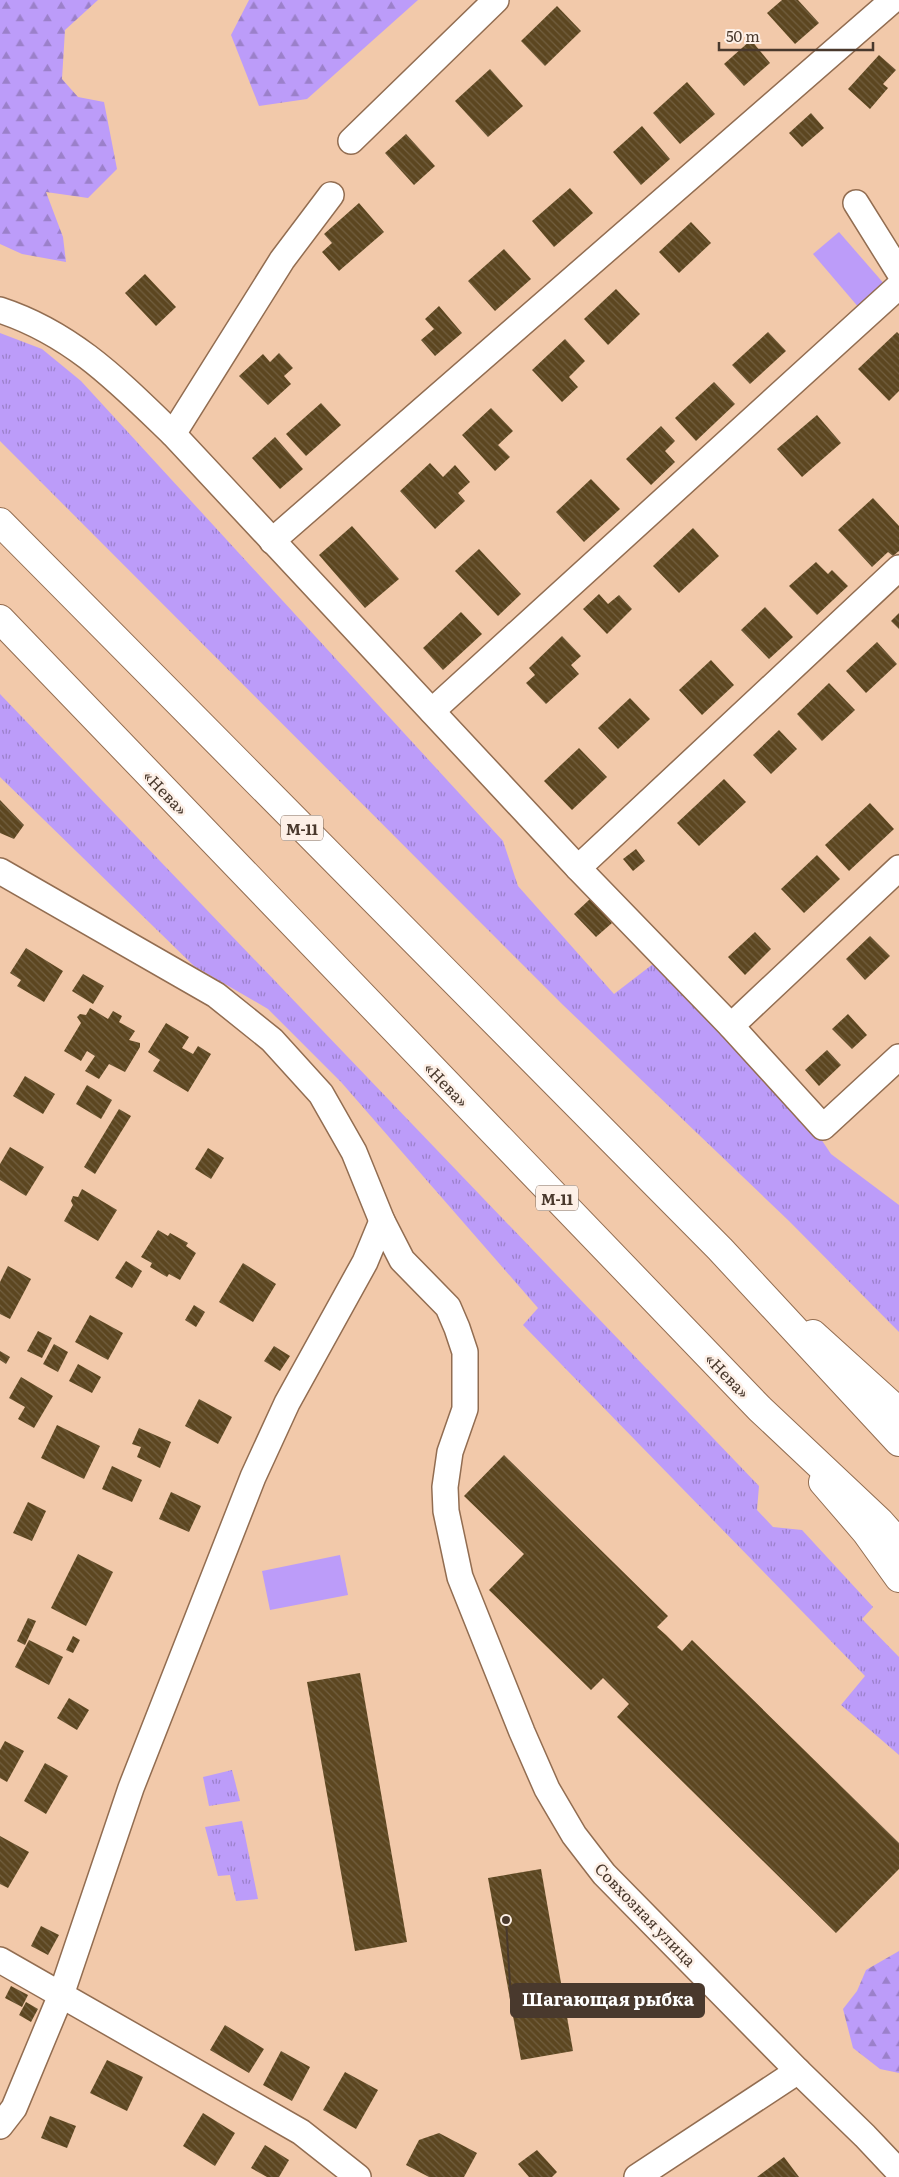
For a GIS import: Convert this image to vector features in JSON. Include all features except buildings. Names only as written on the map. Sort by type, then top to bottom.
[{"type":"main road","name":"М-11","points":[[0,522],[720,1249],[899,1442]]},
{"type":"main road","name":"«Нева»","points":[[0,619],[760,1409],[880,1522],[899,1543]]},
{"type":"main road","points":[[720,1249],[899,1412]]},
{"type":"main road","points":[[760,1409],[866,1532],[899,1578]]},
{"type":"street","points":[[351,141],[496,0]]},
{"type":"street","points":[[272,541],[893,0]]},
{"type":"street","points":[[174,434],[282,260],[331,195]]},
{"type":"street","points":[[856,203],[899,272]]},
{"type":"street","points":[[432,711],[899,286]]},
{"type":"street","points":[[0,310],[24,318],[73,346],[105,368],[174,434],[578,868],[731,1026],[823,1127],[899,1057]]},
{"type":"street","points":[[578,868],[899,568]]},
{"type":"street","points":[[731,1026],[899,868]]},
{"type":"street","name":"Совхозная улица","points":[[0,871],[216,995],[272,1040],[321,1094],[354,1152],[382,1221],[402,1260],[448,1307],[465,1352],[465,1409],[450,1452],[445,1487],[446,1511],[460,1577],[547,1789],[574,1835],[604,1874],[899,2172]]},
{"type":"street","points":[[0,2126],[14,2108],[61,1995],[131,1788],[252,1477],[287,1404],[365,1262],[382,1221]]},
{"type":"street","points":[[0,1960],[301,2132],[358,2177]]},
{"type":"street","points":[[638,2177],[798,2071]]},
{"type":"green space","points":[[0,0],[98,0],[65,30],[62,79],[78,97],[104,102],[117,169],[88,198],[46,192],[63,237],[66,262],[22,254],[0,244]]},
{"type":"green space","points":[[249,0],[418,0],[307,99],[259,106],[231,35]]},
{"type":"green space","points":[[839,232],[886,286],[860,309],[813,254]]},
{"type":"green space","points":[[0,333],[42,349],[81,381],[503,841],[518,886],[614,994],[653,964],[813,1127],[831,1154],[899,1205],[899,1332],[789,1221],[563,1005],[0,441]]},
{"type":"green space","points":[[0,694],[759,1486],[757,1510],[773,1527],[802,1530],[873,1607],[862,1619],[899,1657],[899,1755],[841,1705],[865,1676],[523,1325],[538,1308],[341,1082],[268,1009],[194,966],[0,777]]},
{"type":"green space","points":[[340,1555],[348,1595],[270,1610],[262,1571]]},
{"type":"green space","points":[[232,1770],[240,1801],[209,1806],[203,1777]]},
{"type":"green space","points":[[242,1821],[258,1899],[236,1901],[230,1875],[218,1876],[205,1827]]},
{"type":"green space","points":[[899,1951],[899,2073],[880,2069],[853,2048],[843,2009],[857,1991],[866,1970]]},
{"type":"place","name":"Шагающая рыбка","points":[[506,1920]]}]
